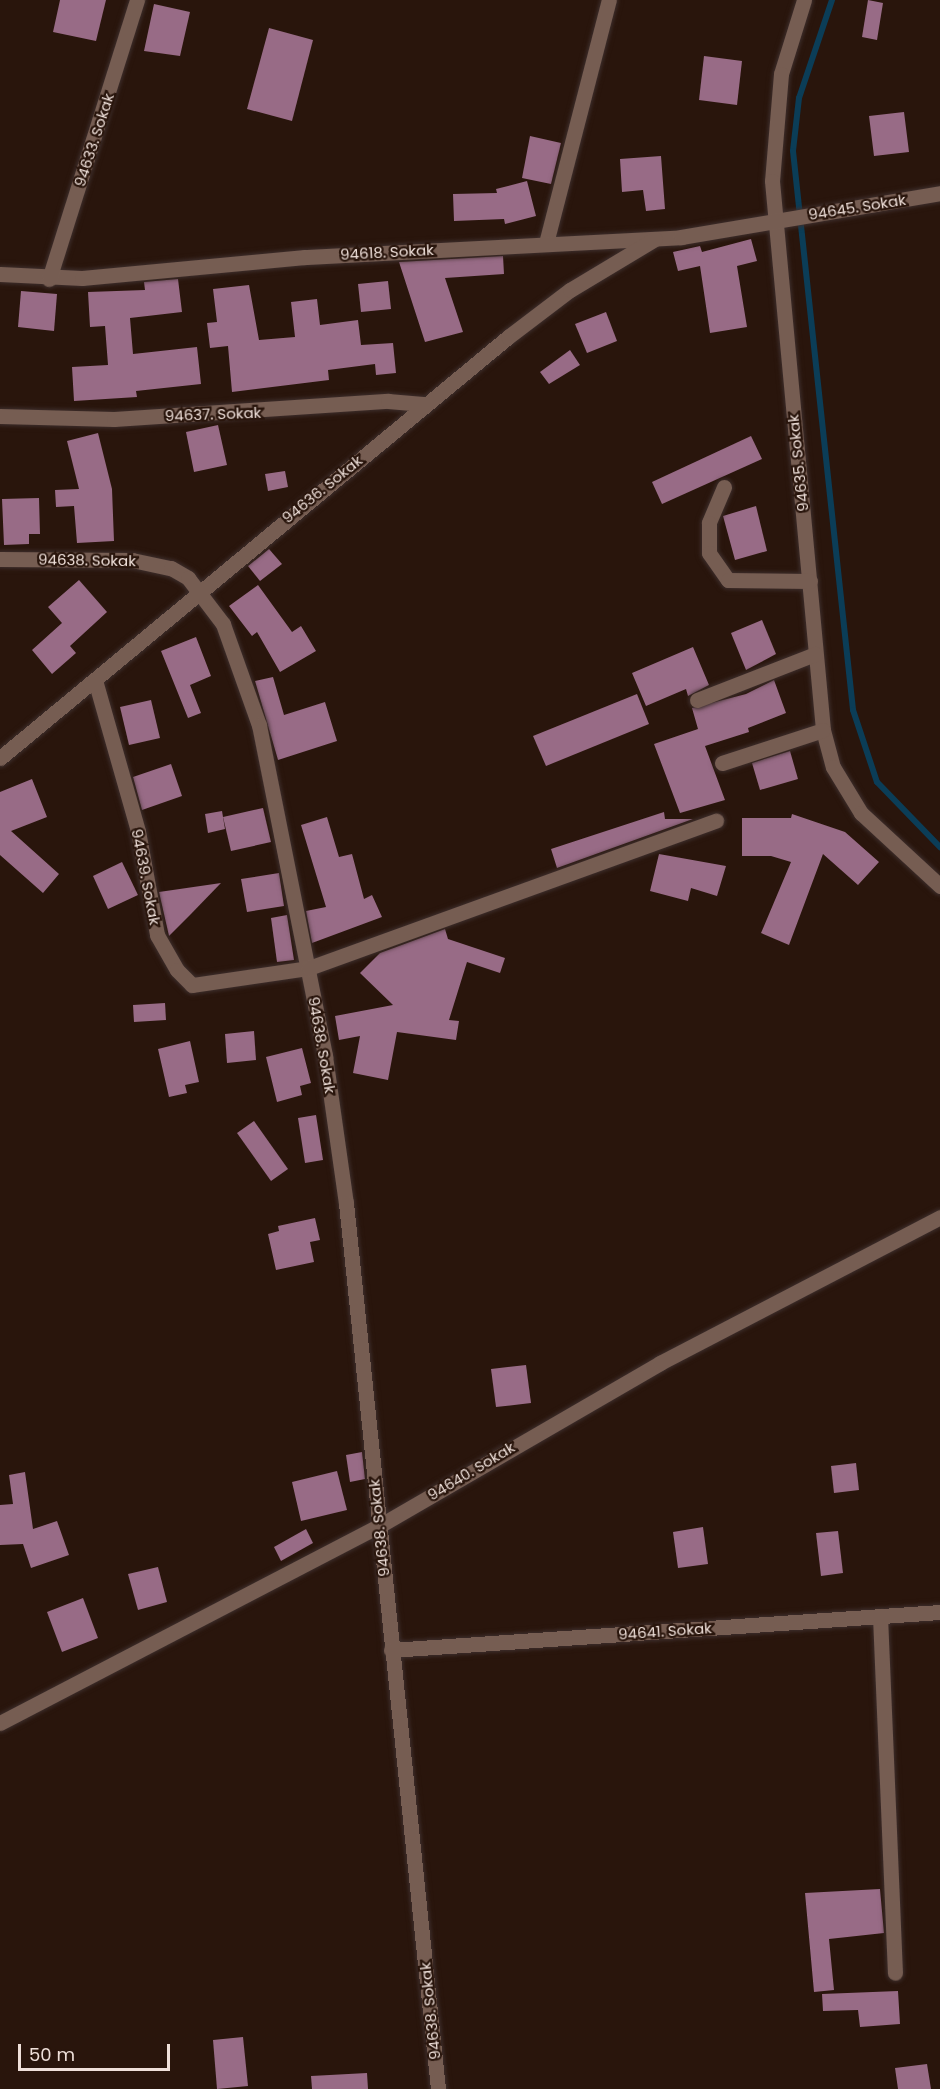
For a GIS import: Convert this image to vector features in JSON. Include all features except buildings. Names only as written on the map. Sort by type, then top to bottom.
[{"type":"street","name":"94633. Sokak","points":[[49,279],[137,0]]},
{"type":"street","points":[[546,243],[609,0]]},
{"type":"street","name":"94635. Sokak","points":[[804,0],[775,111],[774,220],[823,730],[833,767],[861,813],[940,886]]},
{"type":"street","name":"94645. Sokak","points":[[774,220],[940,193]]},
{"type":"street","name":"94618. Sokak","points":[[0,273],[49,279],[305,256],[658,238],[774,220]]},
{"type":"street","name":"94636. Sokak","points":[[0,758],[200,589],[426,404],[570,290],[658,238]]},
{"type":"street","name":"94637. Sokak","points":[[0,416],[114,419],[388,401],[426,404]]},
{"type":"street","points":[[724,487],[709,523],[709,553],[728,580],[810,581]]},
{"type":"street","name":"94638. Sokak","points":[[0,559],[153,563],[171,568],[200,589],[237,656],[259,725],[309,968],[346,1203],[438,2089]]},
{"type":"street","points":[[697,700],[815,654]]},
{"type":"street","name":"94639. Sokak","points":[[95,680],[138,831],[152,916],[177,970],[192,985],[201,986],[309,968]]},
{"type":"street","points":[[722,763],[823,730]]},
{"type":"street","points":[[309,968],[716,821]]},
{"type":"street","name":"94640. Sokak","points":[[0,1723],[379,1526],[650,1368],[940,1217]]},
{"type":"street","name":"94641. Sokak","points":[[391,1650],[940,1612]]},
{"type":"street","points":[[880,1616],[895,1972]]},
{"type":"waterway","points":[[832,0],[799,98],[793,151],[853,710],[877,782],[940,847]]}]
